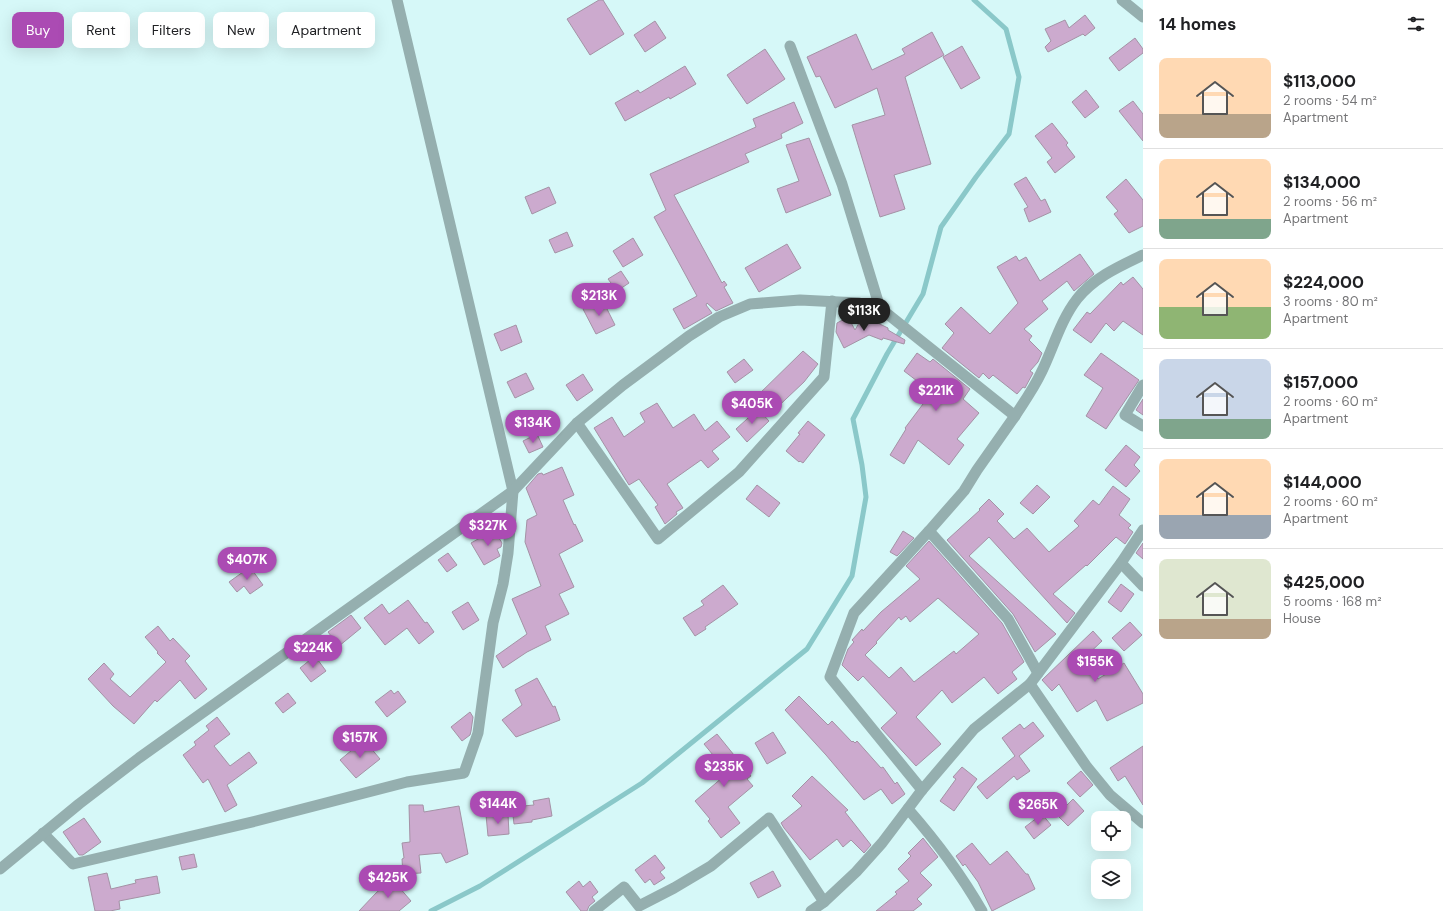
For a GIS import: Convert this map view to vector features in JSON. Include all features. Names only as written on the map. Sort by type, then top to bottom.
[{"type":"street","points":[[43,833],[74,864],[256,821],[407,782],[464,773],[478,733],[493,623],[503,584],[508,553],[513,491],[397,0]]},
{"type":"street","points":[[1122,0],[1143,17]]},
{"type":"street","points":[[790,46],[842,184],[880,308]]},
{"type":"street","points":[[922,790],[830,677],[854,613],[964,491],[1015,416],[1040,374],[1065,318],[1077,298],[1090,285],[1115,268],[1143,255]]},
{"type":"street","points":[[0,869],[138,758],[513,491],[577,423],[623,384],[719,317],[750,304],[800,300],[859,303],[880,308],[1015,416]]},
{"type":"street","points":[[577,423],[658,539],[739,472],[824,377],[832,301]]},
{"type":"street","points":[[1143,385],[1125,415],[1143,426]]},
{"type":"street","points":[[811,911],[824,902],[856,872],[882,843],[922,790],[974,729],[1030,684],[1121,563],[1143,530]]},
{"type":"street","points":[[929,531],[1008,619],[1038,673]]},
{"type":"street","points":[[1121,563],[1143,586]]},
{"type":"street","points":[[1030,684],[1087,767],[1110,795],[1143,823]]},
{"type":"street","points":[[908,809],[936,840],[968,887],[982,911]]},
{"type":"street","points":[[594,911],[624,887],[639,906],[674,888],[710,866],[769,818],[824,902]]},
{"type":"building","points":[[599,0],[603,0],[624,34],[590,55],[567,19]]},
{"type":"building","points":[[1085,15],[1095,28],[1085,36],[1083,34],[1048,52],[1045,47],[1051,41],[1045,29],[1065,20],[1069,28]]},
{"type":"building","points":[[655,21],[666,38],[645,52],[634,35]]},
{"type":"building","points":[[932,32],[944,55],[905,77],[931,164],[894,175],[905,209],[880,217],[852,125],[885,115],[877,88],[835,108],[820,76],[816,77],[807,57],[856,34],[872,70],[905,54],[902,49]]},
{"type":"building","points":[[1135,38],[1143,49],[1143,53],[1119,71],[1109,58]]},
{"type":"building","points":[[962,46],[980,78],[961,89],[943,57]]},
{"type":"building","points":[[765,49],[785,79],[747,104],[727,75]]},
{"type":"building","points":[[685,66],[696,84],[670,99],[669,97],[625,121],[615,103],[638,90],[640,93]]},
{"type":"building","points":[[1086,90],[1099,107],[1085,118],[1072,102]]},
{"type":"building","points":[[1133,101],[1143,114],[1143,141],[1119,111]]},
{"type":"building","points":[[794,102],[803,123],[781,134],[782,138],[745,154],[749,162],[674,195],[722,283],[724,281],[727,285],[724,287],[733,303],[716,311],[707,303],[706,305],[712,313],[684,329],[673,309],[697,296],[654,217],[666,210],[650,174],[756,127],[753,119]]},
{"type":"building","points":[[1052,123],[1068,143],[1066,145],[1075,157],[1055,173],[1047,162],[1052,158],[1035,136]]},
{"type":"building","points":[[809,138],[831,195],[786,213],[777,189],[799,181],[786,145]]},
{"type":"building","points":[[1026,177],[1041,201],[1045,199],[1051,212],[1029,222],[1024,209],[1028,207],[1014,184]]},
{"type":"building","points":[[1126,179],[1143,200],[1143,226],[1129,233],[1114,214],[1118,211],[1106,197]]},
{"type":"building","points":[[549,187],[556,203],[532,214],[525,197]]},
{"type":"building","points":[[567,232],[573,246],[555,253],[549,240]]},
{"type":"building","points":[[633,238],[643,255],[623,267],[613,251]]},
{"type":"building","points":[[787,244],[801,268],[759,292],[745,268]]},
{"type":"building","points":[[1080,254],[1094,274],[1074,291],[1067,281],[1042,301],[1048,309],[1024,329],[1032,336],[1029,340],[1042,353],[1038,362],[1030,371],[1033,373],[1025,388],[1023,387],[1017,394],[993,375],[989,379],[983,373],[979,378],[942,348],[954,333],[945,324],[961,307],[990,334],[1018,303],[997,267],[1016,256],[1019,261],[1026,257],[1040,281]]},
{"type":"building","points":[[621,271],[629,283],[617,291],[608,279]]},
{"type":"building","points":[[1133,277],[1143,289],[1143,335],[1123,321],[1114,331],[1106,323],[1091,343],[1073,330],[1087,312],[1090,314],[1121,282],[1123,285]]},
{"type":"building","points":[[602,299],[615,325],[596,334],[583,309]]},
{"type":"building","points":[[863,316],[888,328],[888,330],[905,340],[904,344],[883,338],[882,340],[869,335],[844,348],[836,332],[837,323],[848,317],[855,330]]},
{"type":"building","points":[[516,325],[522,342],[501,351],[494,334]]},
{"type":"building","points":[[803,351],[818,364],[804,382],[769,415],[754,399]]},
{"type":"building","points":[[917,353],[930,362],[933,359],[970,389],[963,399],[979,413],[957,439],[964,445],[949,465],[918,440],[904,464],[890,455],[906,429],[905,428],[926,400],[916,391],[921,384],[904,371]]},
{"type":"building","points":[[1101,353],[1139,380],[1106,429],[1086,416],[1103,388],[1084,375]]},
{"type":"building","points":[[744,359],[753,370],[735,383],[727,372]]},
{"type":"building","points":[[526,373],[534,389],[515,398],[507,382]]},
{"type":"building","points":[[583,374],[593,390],[577,401],[566,385]]},
{"type":"building","points":[[1143,399],[1143,415],[1136,410]]},
{"type":"building","points":[[657,403],[673,428],[694,414],[705,431],[717,421],[730,437],[712,451],[719,459],[708,468],[701,460],[667,484],[683,508],[676,512],[677,514],[665,524],[655,507],[658,505],[639,479],[629,485],[594,428],[612,417],[624,437],[645,422],[640,413]]},
{"type":"building","points":[[758,409],[769,421],[747,442],[736,429]]},
{"type":"building","points":[[808,421],[825,435],[803,463],[800,461],[799,462],[786,451],[800,434],[798,433]]},
{"type":"building","points":[[537,434],[543,447],[529,453],[523,441]]},
{"type":"building","points":[[1126,445],[1140,457],[1134,465],[1140,471],[1126,487],[1105,470]]},
{"type":"building","points":[[562,467],[574,495],[563,500],[583,541],[559,554],[574,587],[559,594],[569,614],[545,626],[551,640],[527,652],[503,668],[496,656],[527,634],[512,599],[541,586],[525,542],[527,520],[537,515],[526,488],[538,474],[542,473],[543,475]]},
{"type":"building","points":[[757,485],[780,503],[769,517],[746,499]]},
{"type":"building","points":[[1037,485],[1050,497],[1033,514],[1020,503]]},
{"type":"building","points":[[1113,486],[1130,499],[1119,515],[1131,525],[1128,528],[1133,532],[1125,544],[1116,537],[1087,566],[1086,565],[1053,594],[1075,613],[1067,623],[989,537],[969,556],[1056,634],[1035,652],[1013,614],[947,540],[980,510],[979,509],[989,499],[1004,514],[997,521],[1014,539],[1027,528],[1049,552],[1079,526],[1074,521],[1093,500],[1099,505]]},
{"type":"building","points":[[494,530],[502,543],[501,547],[497,549],[500,556],[484,565],[471,543]]},
{"type":"building","points":[[903,531],[914,538],[897,556],[890,552]]},
{"type":"building","points":[[929,541],[1002,623],[1024,662],[1012,672],[1017,679],[998,694],[984,677],[952,703],[942,690],[916,717],[941,744],[916,766],[881,728],[897,713],[863,676],[858,681],[842,665],[848,649],[854,642],[852,640],[862,629],[863,631],[881,612],[920,579],[906,566]],"holes":[[[938,598],[979,634],[956,654],[954,651],[914,682],[901,667],[889,678],[865,655],[899,617],[901,620],[906,616],[910,622]]]},
{"type":"building","points":[[1143,543],[1143,559],[1136,553]]},
{"type":"building","points":[[448,553],[457,565],[447,572],[438,560]]},
{"type":"building","points":[[250,567],[263,585],[250,594],[244,586],[237,592],[229,582]]},
{"type":"building","points":[[1121,584],[1134,594],[1121,612],[1108,602]]},
{"type":"building","points":[[723,585],[738,604],[705,627],[706,629],[695,636],[683,618],[704,605],[701,601]]},
{"type":"building","points":[[408,600],[425,623],[427,622],[434,632],[419,644],[407,628],[385,645],[364,618],[382,604],[389,614]]},
{"type":"building","points":[[468,602],[479,620],[463,630],[452,612]]},
{"type":"building","points":[[351,615],[361,628],[339,646],[328,632]]},
{"type":"building","points":[[1130,622],[1142,635],[1124,651],[1112,638]]},
{"type":"building","points":[[158,626],[170,641],[173,638],[190,656],[185,661],[207,689],[195,699],[180,680],[157,702],[155,700],[134,724],[113,706],[88,679],[104,663],[114,674],[110,679],[130,697],[166,662],[145,637]]},
{"type":"building","points":[[1093,631],[1102,641],[1083,659],[1098,679],[1124,663],[1143,694],[1143,703],[1107,721],[1096,700],[1077,712],[1059,684],[1052,691],[1042,680]]},
{"type":"building","points":[[315,656],[326,671],[311,682],[300,668]]},
{"type":"building","points":[[537,678],[553,707],[555,706],[560,720],[516,737],[502,720],[522,705],[515,690]]},
{"type":"building","points":[[391,690],[394,694],[398,691],[406,702],[387,717],[375,702]]},
{"type":"building","points":[[288,693],[296,703],[283,713],[275,703]]},
{"type":"building","points":[[799,696],[828,725],[832,721],[852,742],[853,741],[855,743],[857,741],[881,768],[883,767],[895,784],[897,782],[905,794],[892,804],[881,789],[864,800],[785,710]]},
{"type":"building","points":[[470,712],[473,717],[470,735],[462,741],[451,727]]},
{"type":"building","points":[[217,717],[230,734],[214,746],[230,766],[249,752],[257,763],[227,785],[237,805],[225,812],[208,779],[203,783],[183,755],[196,745],[194,742],[209,730],[206,726]]},
{"type":"building","points":[[1033,722],[1044,736],[1019,756],[1030,771],[1017,780],[1014,776],[987,799],[977,787],[1015,756],[1002,738],[1020,724],[1024,729]]},
{"type":"building","points":[[773,732],[786,753],[767,764],[755,743]]},
{"type":"building","points":[[717,734],[751,776],[747,779],[753,786],[728,807],[740,823],[721,838],[708,821],[710,819],[695,801],[723,777],[717,770],[722,766],[704,744]]},
{"type":"building","points":[[364,740],[380,759],[356,778],[340,760]]},
{"type":"building","points":[[1143,746],[1143,805],[1125,776],[1118,781],[1110,768]]},
{"type":"building","points":[[962,767],[977,779],[954,811],[940,801],[956,779],[953,777]]},
{"type":"building","points":[[1081,771],[1093,785],[1080,797],[1067,783]]},
{"type":"building","points":[[812,776],[848,810],[845,812],[871,845],[864,853],[851,840],[843,847],[837,839],[810,860],[784,828],[781,823],[802,806],[792,796]]},
{"type":"building","points":[[549,798],[552,816],[532,820],[532,822],[514,824],[512,807],[534,805],[533,801]]},
{"type":"building","points":[[1073,799],[1084,811],[1068,826],[1057,815]]},
{"type":"building","points":[[409,805],[423,805],[424,812],[459,806],[468,854],[446,863],[441,853],[419,855],[421,873],[403,874],[402,859],[404,858],[402,843],[410,842]]},
{"type":"building","points":[[508,814],[509,834],[488,836],[486,815]]},
{"type":"building","points":[[1042,814],[1051,825],[1034,839],[1025,827]]},
{"type":"building","points":[[84,818],[101,842],[83,855],[79,855],[63,832]]},
{"type":"building","points":[[923,838],[938,857],[920,873],[932,885],[917,899],[922,904],[913,911],[876,911],[897,894],[895,892],[909,881],[898,869],[911,856],[908,853]]},
{"type":"building","points":[[972,843],[990,865],[1007,851],[1026,874],[1028,874],[1035,889],[992,911],[978,882],[965,864],[963,866],[956,856]]},
{"type":"building","points":[[194,854],[197,867],[182,870],[179,857]]},
{"type":"building","points":[[655,855],[665,868],[660,872],[665,878],[654,885],[650,879],[645,883],[635,870]]},
{"type":"building","points":[[773,871],[781,886],[758,898],[750,883]]},
{"type":"building","points":[[107,873],[111,889],[136,883],[135,880],[157,876],[160,893],[119,901],[120,909],[95,911],[88,877]]},
{"type":"building","points":[[392,879],[411,901],[399,911],[359,911],[376,893]]},
{"type":"building","points":[[579,881],[583,887],[590,881],[598,892],[592,897],[595,901],[589,906],[587,911],[581,911],[566,892]]},
{"type":"waterway","points":[[431,911],[480,886],[642,783],[807,649],[852,576],[866,497],[862,465],[853,419],[887,354],[923,294],[941,227],[976,177],[1009,134],[1019,77],[1006,29],[974,0]]}]
